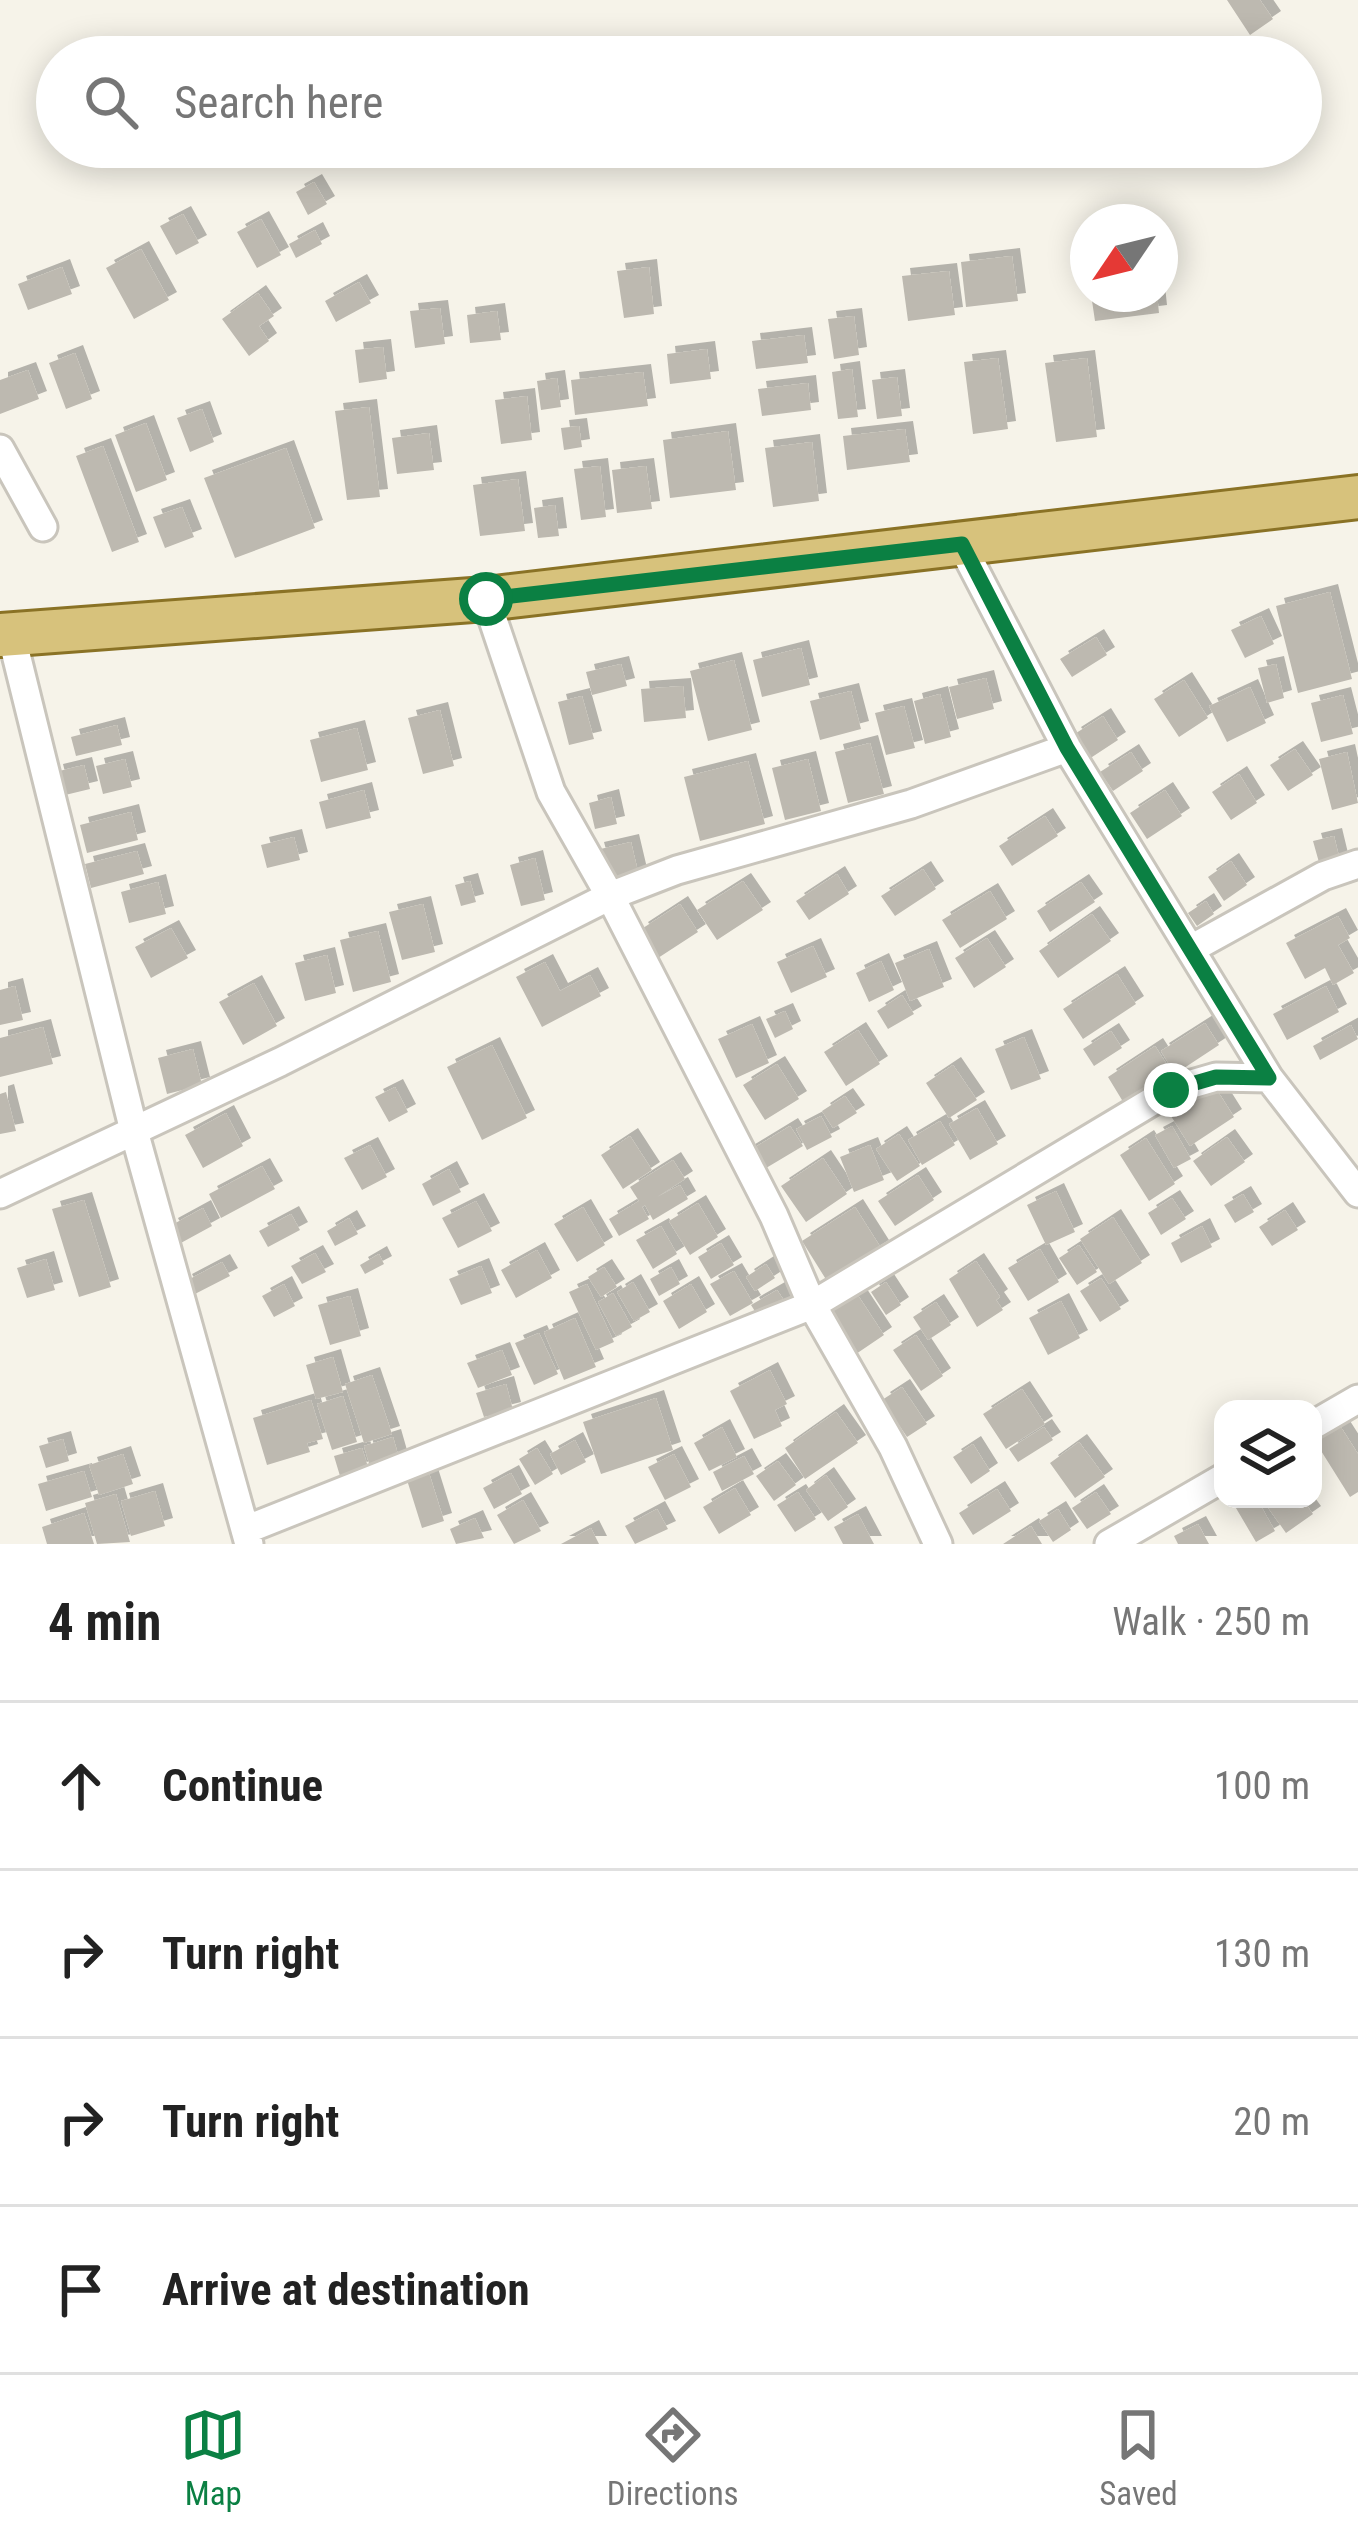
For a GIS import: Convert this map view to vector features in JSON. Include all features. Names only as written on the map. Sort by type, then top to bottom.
[{"type":"main road","points":[[6,635],[486,599],[1358,497]]},
{"type":"street","points":[[0,449],[44,527]]},
{"type":"street","points":[[962,544],[1067,748],[1269,1078],[1358,1193]]},
{"type":"street","points":[[486,599],[551,792],[610,896],[774,1216],[812,1305],[893,1448],[938,1544]]},
{"type":"street","points":[[6,635],[134,1131],[247,1537],[812,1305],[1171,1090],[1216,1077],[1269,1078]]},
{"type":"street","points":[[0,1194],[610,896],[677,870],[911,804],[1067,748]]},
{"type":"street","points":[[1191,949],[1323,876],[1358,864]]},
{"type":"street","points":[[1322,1421],[1358,1399]]},
{"type":"street","points":[[1109,1544],[1157,1532],[1214,1485]]},
{"type":"building","points":[[1227,0],[1260,0],[1273,19],[1250,35]]},
{"type":"building","points":[[314,182],[327,204],[308,215],[296,192]]},
{"type":"building","points":[[183,214],[199,243],[176,255],[160,226]]},
{"type":"building","points":[[261,219],[281,255],[257,268],[237,232]]},
{"type":"building","points":[[315,230],[322,244],[296,258],[289,244]]},
{"type":"building","points":[[141,249],[169,300],[134,319],[106,268]]},
{"type":"building","points":[[1012,256],[1018,301],[966,307],[961,262]]},
{"type":"building","points":[[62,267],[72,294],[28,310],[18,284]]},
{"type":"building","points":[[649,267],[654,314],[624,318],[617,271]]},
{"type":"building","points":[[949,271],[955,315],[908,321],[902,276]]},
{"type":"building","points":[[359,282],[371,303],[336,322],[325,301]]},
{"type":"building","points":[[258,293],[274,316],[259,326],[269,341],[249,356],[222,319]]},
{"type":"building","points":[[440,308],[445,344],[415,348],[410,311]]},
{"type":"building","points":[[497,311],[501,340],[470,343],[467,315]]},
{"type":"building","points":[[1094,312],[1159,312],[1159,313],[1095,321]]},
{"type":"building","points":[[854,316],[859,355],[834,359],[828,319]]},
{"type":"building","points":[[804,335],[808,363],[756,369],[752,341]]},
{"type":"building","points":[[383,347],[387,379],[359,383],[355,350]]},
{"type":"building","points":[[707,349],[711,379],[670,384],[667,354]]},
{"type":"building","points":[[75,353],[92,399],[66,409],[49,363]]},
{"type":"building","points":[[998,358],[1008,429],[973,434],[964,362]]},
{"type":"building","points":[[1087,358],[1097,437],[1056,442],[1045,363]]},
{"type":"building","points":[[852,369],[858,417],[838,419],[832,372]]},
{"type":"building","points":[[28,370],[39,399],[0,414],[0,380]]},
{"type":"building","points":[[643,372],[648,406],[575,415],[571,380]]},
{"type":"building","points":[[897,377],[902,416],[877,419],[872,380]]},
{"type":"building","points":[[557,378],[561,407],[541,410],[537,381]]},
{"type":"building","points":[[808,383],[811,410],[762,416],[758,389]]},
{"type":"building","points":[[527,396],[532,440],[501,444],[495,400]]},
{"type":"building","points":[[369,407],[380,497],[347,500],[335,411]]},
{"type":"building","points":[[202,409],[214,442],[190,452],[177,418]]},
{"type":"building","points":[[146,423],[167,480],[136,492],[115,435]]},
{"type":"building","points":[[579,426],[582,447],[564,450],[561,428]]},
{"type":"building","points":[[905,429],[910,462],[847,470],[843,436]]},
{"type":"building","points":[[728,431],[736,490],[670,498],[663,440]]},
{"type":"building","points":[[429,433],[434,470],[397,474],[392,438]]},
{"type":"building","points":[[812,442],[819,501],[773,507],[765,448]]},
{"type":"building","points":[[103,446],[139,542],[112,552],[76,456]]},
{"type":"building","points":[[286,448],[315,528],[235,558],[204,478]]},
{"type":"building","points":[[600,466],[606,517],[581,520],[574,469]]},
{"type":"building","points":[[646,466],[652,509],[617,513],[612,470]]},
{"type":"building","points":[[518,479],[525,531],[480,536],[473,485]]},
{"type":"building","points":[[555,505],[559,536],[538,538],[534,508]]},
{"type":"building","points":[[182,507],[194,537],[165,548],[153,517]]},
{"type":"building","points":[[1330,592],[1352,679],[1298,693],[1276,606]]},
{"type":"building","points":[[1261,616],[1274,644],[1245,658],[1231,630]]},
{"type":"building","points":[[1096,637],[1107,655],[1072,677],[1060,659]]},
{"type":"building","points":[[801,648],[810,685],[762,697],[753,660]]},
{"type":"building","points":[[734,660],[752,730],[708,741],[690,671]]},
{"type":"building","points":[[621,664],[627,686],[592,695],[586,672]]},
{"type":"building","points":[[1276,664],[1284,698],[1267,703],[1258,668]]},
{"type":"building","points":[[986,678],[994,709],[957,719],[949,687]]},
{"type":"building","points":[[1184,680],[1208,718],[1179,737],[1154,699]]},
{"type":"building","points":[[683,686],[686,718],[644,722],[641,689]]},
{"type":"building","points":[[1250,687],[1266,723],[1227,742],[1209,706]]},
{"type":"building","points":[[851,691],[861,729],[820,740],[810,701]]},
{"type":"building","points":[[940,694],[951,737],[925,744],[914,701]]},
{"type":"building","points":[[1343,695],[1353,734],[1321,742],[1311,703]]},
{"type":"building","points":[[582,696],[594,739],[569,745],[558,702]]},
{"type":"building","points":[[904,706],[915,748],[886,755],[875,713]]},
{"type":"building","points":[[440,710],[454,766],[423,774],[408,718]]},
{"type":"building","points":[[1103,716],[1118,740],[1089,759],[1073,735]]},
{"type":"building","points":[[117,725],[122,745],[76,756],[71,737]]},
{"type":"building","points":[[357,728],[368,770],[321,782],[310,740]]},
{"type":"building","points":[[870,743],[884,794],[848,803],[835,752]]},
{"type":"building","points":[[1295,749],[1313,775],[1288,791],[1270,765]]},
{"type":"building","points":[[1131,752],[1143,771],[1113,791],[1100,772]]},
{"type":"building","points":[[1347,752],[1358,803],[1332,810],[1319,759]]},
{"type":"building","points":[[125,759],[132,787],[103,794],[96,766]]},
{"type":"building","points":[[808,759],[821,811],[785,820],[772,768]]},
{"type":"building","points":[[748,761],[765,824],[700,841],[684,777]]},
{"type":"building","points":[[84,765],[90,789],[61,796],[55,772]]},
{"type":"building","points":[[1239,774],[1257,803],[1231,820],[1212,792]]},
{"type":"building","points":[[364,790],[371,818],[326,829],[319,802]]},
{"type":"building","points":[[1165,790],[1182,816],[1147,839],[1130,813]]},
{"type":"building","points":[[611,797],[617,824],[595,829],[589,803]]},
{"type":"building","points":[[131,812],[138,840],[87,853],[80,825]]},
{"type":"building","points":[[1045,816],[1058,836],[1012,866],[999,846]]},
{"type":"building","points":[[1334,836],[1340,861],[1320,866],[1313,841]]},
{"type":"building","points":[[294,837],[300,860],[267,868],[261,845]]},
{"type":"building","points":[[631,842],[639,876],[605,884],[596,850]]},
{"type":"building","points":[[137,851],[144,874],[91,888],[85,864]]},
{"type":"building","points":[[535,858],[545,900],[521,906],[510,865]]},
{"type":"building","points":[[1231,861],[1247,885],[1224,901],[1208,877]]},
{"type":"building","points":[[923,869],[936,889],[895,916],[881,896]]},
{"type":"building","points":[[837,874],[849,894],[809,920],[796,901]]},
{"type":"building","points":[[470,881],[476,902],[461,906],[455,885]]},
{"type":"building","points":[[743,881],[763,910],[717,940],[697,910]]},
{"type":"building","points":[[158,882],[166,914],[129,923],[121,892]]},
{"type":"building","points":[[1081,882],[1095,902],[1050,932],[1037,911]]},
{"type":"building","points":[[990,891],[1007,919],[960,948],[942,920]]},
{"type":"building","points":[[1206,901],[1214,914],[1197,926],[1188,913]]},
{"type":"building","points":[[423,904],[435,952],[402,960],[389,912]]},
{"type":"building","points":[[680,904],[698,932],[658,958],[640,930]]},
{"type":"building","points":[[1092,914],[1111,941],[1058,978],[1039,951]]},
{"type":"building","points":[[1338,916],[1350,938],[1338,945],[1354,973],[1333,985],[1325,968],[1305,979],[1286,943]]},
{"type":"building","points":[[171,928],[188,958],[151,978],[135,947]]},
{"type":"building","points":[[378,931],[391,982],[353,992],[340,940]]},
{"type":"building","points":[[987,938],[1006,967],[974,988],[955,958]]},
{"type":"building","points":[[813,946],[827,977],[791,993],[777,962]]},
{"type":"building","points":[[929,949],[944,987],[910,1001],[895,963]]},
{"type":"building","points":[[327,955],[336,993],[305,1001],[295,963]]},
{"type":"building","points":[[881,961],[894,990],[869,1002],[856,973]]},
{"type":"building","points":[[545,962],[560,991],[590,975],[601,996],[542,1027],[516,977]]},
{"type":"building","points":[[1117,974],[1136,1004],[1083,1039],[1063,1009]]},
{"type":"building","points":[[254,983],[277,1026],[243,1045],[219,1002]]},
{"type":"building","points":[[15,986],[23,1020],[0,1025],[0,990]]},
{"type":"building","points":[[1326,986],[1339,1012],[1287,1040],[1273,1014]]},
{"type":"building","points":[[902,995],[914,1014],[888,1029],[877,1011]]},
{"type":"building","points":[[785,1011],[793,1029],[775,1038],[766,1019]]},
{"type":"building","points":[[1205,1023],[1219,1045],[1175,1074],[1161,1051]]},
{"type":"building","points":[[752,1024],[769,1063],[736,1078],[718,1039]]},
{"type":"building","points":[[1351,1025],[1358,1039],[1320,1060],[1313,1046]]},
{"type":"building","points":[[43,1027],[53,1064],[0,1077],[0,1038]]},
{"type":"building","points":[[858,1030],[880,1064],[846,1086],[824,1052]]},
{"type":"building","points":[[1111,1031],[1122,1048],[1094,1066],[1083,1049]]},
{"type":"building","points":[[1024,1037],[1041,1079],[1011,1090],[995,1049]]},
{"type":"building","points":[[492,1045],[527,1118],[482,1140],[447,1067]]},
{"type":"building","points":[[1155,1046],[1173,1074],[1125,1105],[1108,1077]]},
{"type":"building","points":[[193,1049],[202,1085],[167,1094],[158,1058]]},
{"type":"building","points":[[777,1064],[799,1099],[765,1120],[743,1085]]},
{"type":"building","points":[[953,1065],[977,1100],[949,1118],[926,1083]]},
{"type":"building","points":[[395,1087],[408,1112],[389,1122],[375,1097]]},
{"type":"building","points":[[1215,1087],[1234,1117],[1190,1146],[1171,1116]]},
{"type":"building","points":[[6,1092],[16,1131],[0,1134],[0,1094]]},
{"type":"building","points":[[845,1096],[857,1113],[833,1128],[822,1111]]},
{"type":"building","points":[[977,1108],[998,1144],[970,1160],[949,1124]]},
{"type":"building","points":[[226,1113],[243,1146],[203,1168],[185,1135]]},
{"type":"building","points":[[821,1116],[832,1137],[807,1150],[796,1129]]},
{"type":"building","points":[[940,1121],[955,1145],[922,1165],[908,1140]]},
{"type":"building","points":[[790,1126],[803,1146],[756,1174],[744,1154]]},
{"type":"building","points":[[1172,1126],[1191,1159],[1174,1168],[1155,1135]]},
{"type":"building","points":[[899,1134],[920,1166],[897,1181],[876,1149]]},
{"type":"building","points":[[630,1136],[652,1170],[623,1189],[601,1155]]},
{"type":"building","points":[[1227,1137],[1245,1162],[1211,1186],[1193,1161]]},
{"type":"building","points":[[1146,1138],[1175,1184],[1149,1201],[1120,1155]]},
{"type":"building","points":[[370,1145],[387,1177],[362,1190],[344,1158]]},
{"type":"building","points":[[870,1145],[884,1180],[854,1192],[840,1157]]},
{"type":"building","points":[[823,1158],[847,1194],[806,1222],[781,1186]]},
{"type":"building","points":[[673,1160],[685,1179],[657,1197],[680,1185],[688,1199],[653,1220],[645,1205],[649,1219],[619,1236],[609,1219],[639,1201],[630,1187]]},
{"type":"building","points":[[262,1166],[275,1189],[221,1218],[209,1194]]},
{"type":"building","points":[[449,1169],[461,1192],[433,1206],[422,1184]]},
{"type":"building","points":[[918,1175],[934,1200],[895,1226],[878,1201]]},
{"type":"building","points":[[1056,1191],[1075,1232],[1046,1245],[1027,1205]]},
{"type":"building","points":[[1243,1194],[1254,1212],[1235,1223],[1224,1205]]},
{"type":"building","points":[[1172,1198],[1186,1219],[1161,1235],[1148,1213]]},
{"type":"building","points":[[84,1200],[111,1287],[79,1297],[52,1209]]},
{"type":"building","points":[[476,1201],[492,1231],[458,1248],[442,1218]]},
{"type":"building","points":[[698,1203],[718,1237],[690,1255],[669,1221]]},
{"type":"building","points":[[583,1207],[605,1245],[577,1262],[554,1224]]},
{"type":"building","points":[[855,1207],[881,1248],[827,1281],[802,1241]]},
{"type":"building","points":[[203,1208],[212,1226],[179,1244],[170,1226]]},
{"type":"building","points":[[1285,1210],[1298,1230],[1272,1246],[1259,1227]]},
{"type":"building","points":[[291,1214],[300,1230],[268,1247],[259,1231]]},
{"type":"building","points":[[1113,1217],[1142,1263],[1109,1284],[1080,1239]]},
{"type":"building","points":[[349,1218],[358,1234],[335,1246],[327,1231]]},
{"type":"building","points":[[661,1226],[677,1254],[653,1269],[636,1240]]},
{"type":"building","points":[[1202,1226],[1212,1247],[1181,1263],[1171,1243]]},
{"type":"building","points":[[721,1243],[734,1265],[711,1279],[698,1257]]},
{"type":"building","points":[[1079,1245],[1097,1272],[1077,1285],[1059,1258]]},
{"type":"building","points":[[1040,1249],[1059,1282],[1028,1301],[1008,1268]]},
{"type":"building","points":[[537,1250],[552,1278],[516,1298],[501,1270]]},
{"type":"building","points":[[315,1253],[326,1272],[302,1284],[291,1266]]},
{"type":"building","points":[[379,1254],[384,1264],[365,1274],[360,1265]]},
{"type":"building","points":[[46,1259],[55,1290],[27,1298],[17,1268]]},
{"type":"building","points":[[976,1261],[1000,1297],[996,1300],[1003,1310],[977,1327],[949,1279]]},
{"type":"building","points":[[222,1262],[230,1276],[191,1296],[184,1282]]},
{"type":"building","points":[[766,1264],[775,1278],[755,1291],[746,1277]]},
{"type":"building","points":[[481,1266],[492,1293],[461,1305],[449,1279]]},
{"type":"building","points":[[604,1267],[617,1287],[601,1297],[588,1277]]},
{"type":"building","points":[[671,1267],[680,1284],[659,1296],[650,1279]]},
{"type":"building","points":[[734,1271],[753,1303],[730,1316],[710,1284]]},
{"type":"building","points":[[1101,1278],[1121,1309],[1100,1322],[1080,1291]]},
{"type":"building","points":[[633,1282],[650,1312],[634,1321],[617,1292]]},
{"type":"building","points":[[886,1282],[901,1305],[886,1315],[871,1292]]},
{"type":"building","points":[[284,1284],[295,1306],[274,1317],[262,1296]]},
{"type":"building","points":[[587,1284],[614,1342],[596,1350],[569,1292]]},
{"type":"building","points":[[691,1284],[707,1312],[679,1329],[663,1301]]},
{"type":"building","points":[[777,1290],[787,1305],[761,1321],[751,1305]]},
{"type":"building","points":[[613,1293],[632,1327],[616,1336],[598,1302]]},
{"type":"building","points":[[857,1294],[884,1335],[856,1354],[829,1312]]},
{"type":"building","points":[[350,1296],[361,1336],[330,1345],[318,1305]]},
{"type":"building","points":[[1061,1301],[1080,1338],[1048,1355],[1029,1318]]},
{"type":"building","points":[[936,1302],[951,1325],[928,1340],[913,1317]]},
{"type":"building","points":[[575,1318],[596,1367],[564,1380],[544,1332]]},
{"type":"building","points":[[539,1333],[558,1374],[534,1385],[515,1343]]},
{"type":"building","points":[[916,1335],[943,1376],[921,1391],[893,1350]]},
{"type":"building","points":[[502,1350],[512,1375],[478,1388],[467,1363]]},
{"type":"building","points":[[333,1357],[343,1392],[316,1399],[306,1365]]},
{"type":"building","points":[[770,1370],[787,1404],[775,1410],[782,1426],[754,1439],[730,1391]]},
{"type":"building","points":[[372,1375],[392,1434],[364,1443],[345,1384]]},
{"type":"building","points":[[506,1384],[513,1410],[484,1417],[476,1393]]},
{"type":"building","points":[[902,1387],[927,1424],[907,1437],[882,1400]]},
{"type":"building","points":[[1022,1389],[1045,1424],[1006,1449],[983,1414]]},
{"type":"building","points":[[343,1396],[357,1442],[332,1450],[317,1404]]},
{"type":"building","points":[[656,1398],[673,1450],[601,1474],[583,1422]]},
{"type":"building","points":[[311,1400],[323,1439],[307,1443],[310,1452],[267,1465],[253,1418]]},
{"type":"building","points":[[836,1412],[858,1443],[805,1479],[785,1448]]},
{"type":"building","points":[[1337,1421],[1358,1454],[1358,1492],[1350,1497],[1322,1452],[1322,1432]]},
{"type":"building","points":[[722,1427],[737,1457],[709,1471],[694,1443]]},
{"type":"building","points":[[1044,1427],[1053,1440],[1018,1462],[1009,1449]]},
{"type":"building","points":[[393,1437],[399,1458],[370,1467],[364,1446]]},
{"type":"building","points":[[63,1439],[69,1461],[46,1468],[39,1446]]},
{"type":"building","points":[[575,1440],[586,1462],[561,1475],[550,1454]]},
{"type":"building","points":[[1079,1442],[1105,1477],[1075,1498],[1050,1463]]},
{"type":"building","points":[[973,1444],[990,1471],[971,1484],[953,1457]]},
{"type":"building","points":[[362,1448],[368,1467],[340,1476],[334,1456]]},
{"type":"building","points":[[537,1448],[553,1474],[535,1485],[519,1459]]},
{"type":"building","points":[[123,1454],[133,1484],[99,1495],[89,1465]]},
{"type":"building","points":[[674,1454],[691,1487],[665,1500],[648,1467]]},
{"type":"building","points":[[744,1456],[754,1474],[722,1491],[713,1472]]},
{"type":"building","points":[[778,1461],[796,1485],[774,1501],[756,1476]]},
{"type":"building","points":[[84,1471],[92,1497],[46,1511],[38,1484]]},
{"type":"building","points":[[429,1473],[444,1521],[422,1528],[407,1480]]},
{"type":"building","points":[[511,1473],[522,1494],[494,1509],[483,1488]]},
{"type":"building","points":[[826,1475],[848,1507],[828,1521],[806,1490]]},
{"type":"building","points":[[735,1488],[751,1515],[719,1534],[703,1507]]},
{"type":"building","points":[[997,1489],[1011,1511],[973,1535],[959,1513]]},
{"type":"building","points":[[155,1491],[165,1526],[131,1536],[121,1501]]},
{"type":"building","points":[[798,1492],[816,1519],[795,1532],[777,1505]]},
{"type":"building","points":[[1096,1492],[1111,1514],[1087,1529],[1072,1508]]},
{"type":"building","points":[[116,1494],[130,1542],[97,1544],[85,1503]]},
{"type":"building","points":[[523,1500],[541,1531],[514,1544],[497,1515]]},
{"type":"building","points":[[1236,1508],[1262,1508],[1275,1531],[1256,1542]]},
{"type":"building","points":[[1268,1508],[1309,1508],[1313,1514],[1286,1533]]},
{"type":"building","points":[[657,1509],[668,1529],[635,1544],[625,1526]]},
{"type":"building","points":[[1058,1509],[1071,1530],[1053,1542],[1039,1521]]},
{"type":"building","points":[[84,1513],[94,1544],[47,1544],[42,1527]]},
{"type":"building","points":[[858,1514],[874,1544],[843,1544],[834,1527]]},
{"type":"building","points":[[475,1518],[484,1538],[456,1544],[450,1529]]},
{"type":"building","points":[[1198,1524],[1209,1544],[1178,1544],[1174,1536]]},
{"type":"building","points":[[1031,1526],[1042,1544],[1003,1544]]},
{"type":"building","points":[[591,1528],[599,1544],[561,1544]]},
{"type":"route","points":[[486,599],[962,544],[1067,748],[1269,1078],[1216,1077],[1171,1090]]}]
